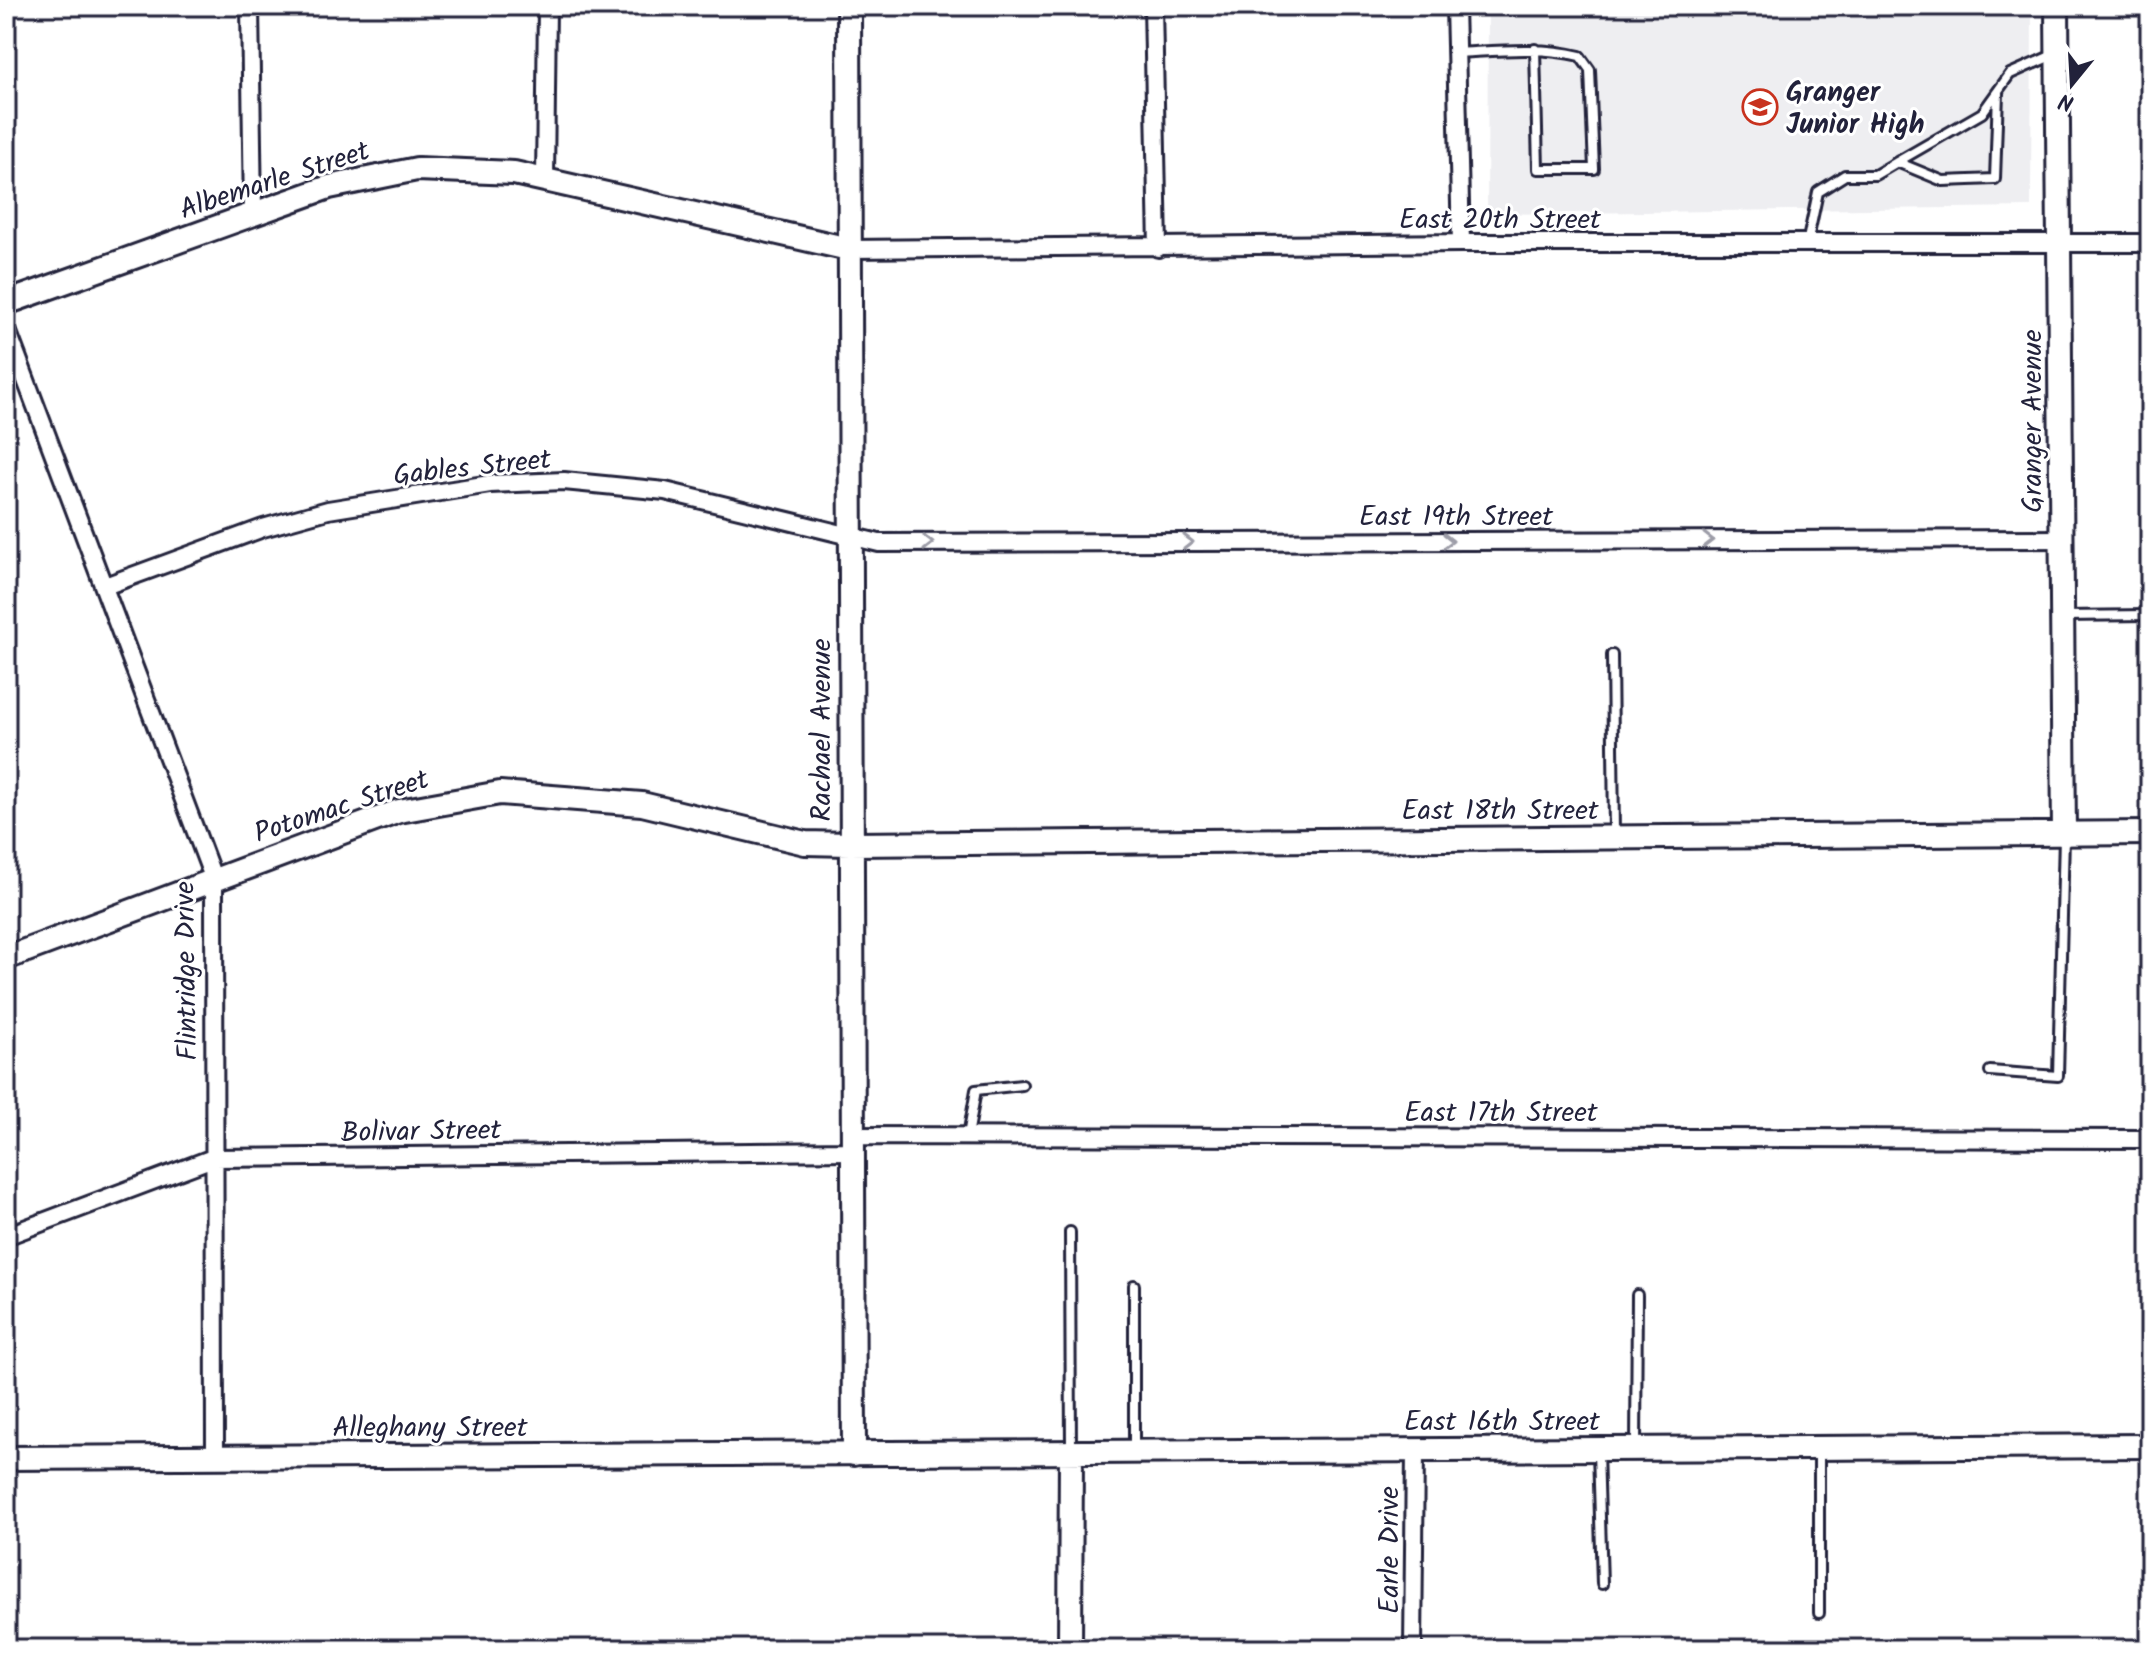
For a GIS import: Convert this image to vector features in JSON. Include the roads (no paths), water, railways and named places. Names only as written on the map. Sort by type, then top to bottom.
[{"type":"street","points":[[250,6],[253,214]]},
{"type":"street","points":[[545,179],[547,6]]},
{"type":"street","name":"Rachael Avenue","points":[[849,6],[854,1454]]},
{"type":"street","points":[[1153,6],[1158,248]]},
{"type":"street","points":[[1455,6],[1461,243]]},
{"type":"street","name":"Granger Avenue","points":[[2057,6],[2062,244],[2064,835]]},
{"type":"street","name":"Albemarle Street","points":[[6,303],[329,187],[406,171],[481,169],[545,179],[849,249]]},
{"type":"street","name":"East 20th Street","points":[[849,249],[1461,243],[2150,243]]},
{"type":"street","name":"Flintridge Drive","points":[[6,327],[214,880],[215,1457]]},
{"type":"street","name":"Gables Street","points":[[105,586],[263,528],[328,510],[490,484],[564,481],[665,491],[851,536]]},
{"type":"street","name":"East 19th Street","points":[[851,536],[879,543],[2061,539]]},
{"type":"street","name":"Potomac Street","points":[[6,958],[399,811],[500,793],[642,804],[805,843],[850,844]]},
{"type":"street","name":"East 18th Street","points":[[850,844],[2150,833]]},
{"type":"street","name":"East 17th Street","points":[[852,1144],[968,1136],[2150,1139]]},
{"type":"street","name":"Bolivar Street","points":[[6,1236],[213,1158],[852,1144]]},
{"type":"street","name":"East 16th Street","points":[[854,1454],[2150,1446]]},
{"type":"street","name":"Earle Drive","points":[[1413,1649],[1415,1451]]},
{"type":"street","points":[[1070,1649],[1071,1452]]},
{"type":"street","name":"Alleghany Street","points":[[6,1458],[854,1454]]},
{"type":"lane","points":[[1454,53],[1550,48],[1580,56],[1590,70],[1594,169],[1538,169],[1535,49]]},
{"type":"lane","points":[[1807,244],[1818,192],[1845,175],[1875,175],[1982,113],[2010,74],[2057,53]]},
{"type":"lane","points":[[1897,162],[1943,181],[1995,179],[1998,91]]},
{"type":"lane","points":[[2061,616],[2150,615]]},
{"type":"lane","points":[[1612,655],[1614,839]]},
{"type":"lane","points":[[1990,1071],[2058,1076],[2064,835]]},
{"type":"lane","points":[[968,1136],[976,1090],[1022,1085]]},
{"type":"lane","points":[[1070,1232],[1071,1452]]},
{"type":"lane","points":[[1134,1285],[1134,1451]]},
{"type":"lane","points":[[1636,1449],[1637,1295]]},
{"type":"lane","points":[[1819,1447],[1819,1613]]},
{"type":"lane","points":[[1598,1450],[1602,1584]]},
{"type":"place","name":"Granger Junior High","points":[[1760,107]]}]
